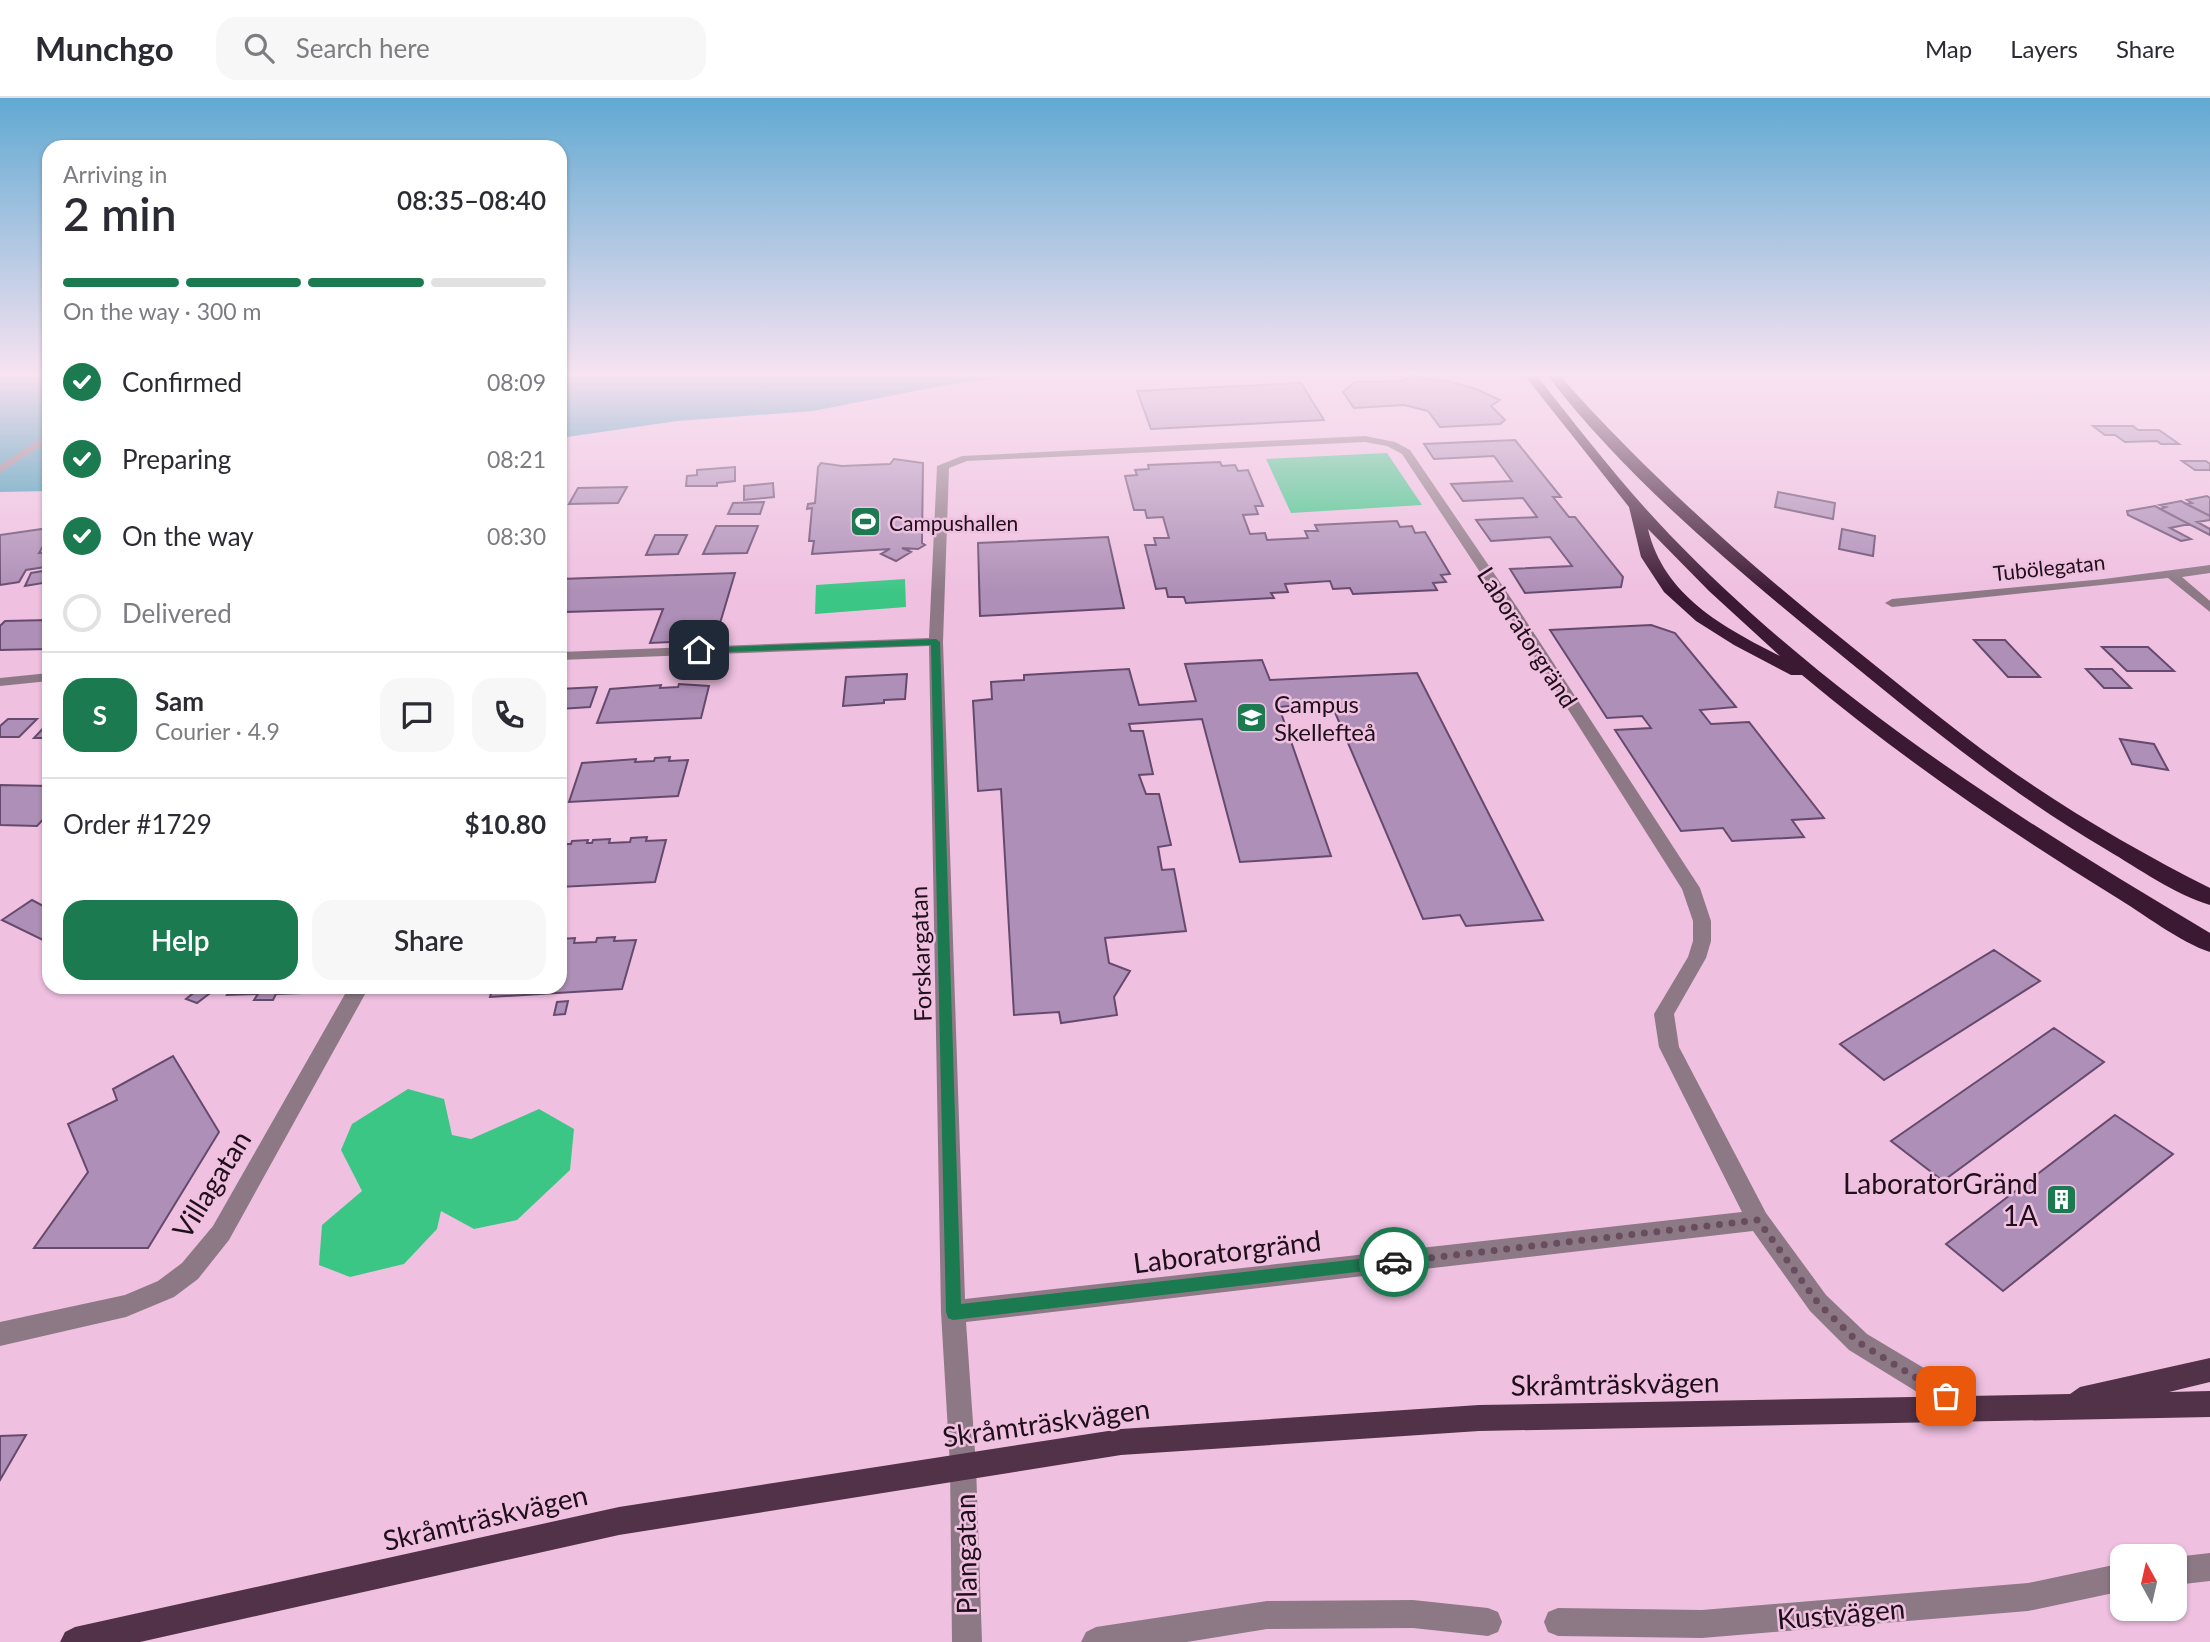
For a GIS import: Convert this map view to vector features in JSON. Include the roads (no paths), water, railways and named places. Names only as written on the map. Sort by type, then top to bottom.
[{"type":"highway","points":[[1589,448],[1636,507],[1682,557],[1738,610],[1824,684],[1939,773],[2063,856],[2210,944]]},
{"type":"highway","points":[[1619,448],[1702,527],[1804,617],[1937,723],[2048,805],[2158,871],[2210,897]]},
{"type":"highway","points":[[1636,507],[1647,552],[1656,572],[1679,599],[1764,655],[1824,684]]},
{"type":"main road","name":"Skråmträskvägen","points":[[2043,1408],[2210,1370]]},
{"type":"main road","name":"Skråmträskvägen","points":[[75,1642],[619,1521],[1121,1442],[1479,1418],[2210,1405]]},
{"type":"street","points":[[0,470],[32,448]]},
{"type":"street","name":"Laboratorgränd","points":[[966,458],[1175,448]]},
{"type":"street","name":"Laboratorgränd","points":[[1399,448],[1406,452],[1691,888],[1702,921],[1702,941],[1697,958],[1664,1014],[1669,1047],[1758,1220],[1818,1303],[1858,1342],[1968,1409]]},
{"type":"street","name":"Forskargatan","points":[[963,1466],[953,1312],[936,642],[943,466],[966,458]]},
{"type":"street","name":"Tubölegatan","points":[[1892,603],[2210,569]]},
{"type":"street","points":[[2172,575],[2210,608]]},
{"type":"street","points":[[567,656],[936,642]]},
{"type":"street","points":[[0,682],[42,678]]},
{"type":"street","name":"Villagatan","points":[[0,1334],[125,1306],[166,1289],[190,1271],[221,1233],[355,994]]},
{"type":"street","name":"Laboratorgränd","points":[[953,1312],[1758,1220]]},
{"type":"street","name":"Plangatan","points":[[963,1466],[967,1642]]},
{"type":"street","points":[[2188,1570],[2210,1567]]},
{"type":"street","name":"Kustvägen","points":[[1558,1622],[1706,1633],[2028,1597],[2110,1580]]},
{"type":"street","points":[[1096,1642],[1267,1615],[1413,1614],[1488,1622]]},
{"type":"water","points":[[0,448],[42,448],[42,491],[0,492]]},
{"type":"place","name":"Campushallen","points":[[866,522]]},
{"type":"place","name":"Campus Skellefteå","points":[[1251,717]]},
{"type":"place","name":"LaboratorGränd 1A","points":[[2061,1199]]}]
